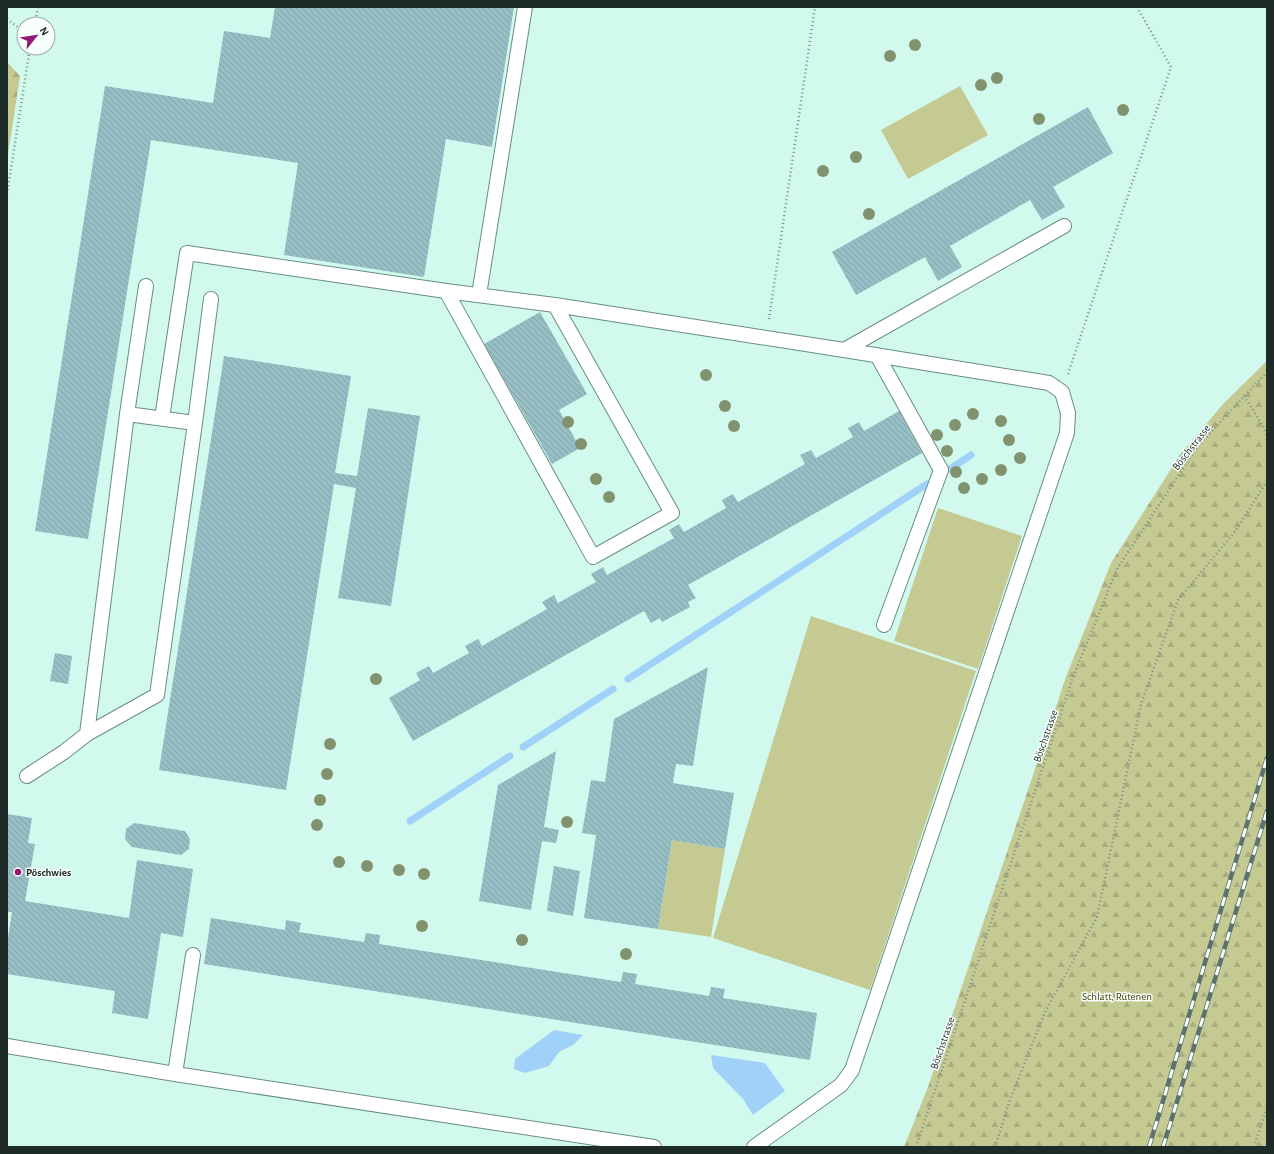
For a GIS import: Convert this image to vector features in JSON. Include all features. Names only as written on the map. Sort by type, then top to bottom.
[{"type":"lane","points":[[479,295],[525,7]]},
{"type":"lane","points":[[844,350],[1064,226]]},
{"type":"lane","points":[[162,418],[187,253],[446,291],[555,304],[877,355],[1049,383],[1062,392],[1068,412],[1067,433],[852,1070],[841,1085],[754,1147]]},
{"type":"lane","points":[[87,734],[127,414],[146,286]]},
{"type":"lane","points":[[446,291],[593,558],[672,513],[555,304]]},
{"type":"lane","points":[[27,776],[64,752],[87,734],[157,695],[211,299]]},
{"type":"lane","points":[[877,355],[941,470],[884,625]]},
{"type":"lane","points":[[127,414],[195,423]]},
{"type":"lane","points":[[175,1074],[193,955]]},
{"type":"lane","points":[[7,1046],[175,1074],[654,1147]]},
{"type":"path","points":[[766,338],[815,7]]},
{"type":"path","points":[[1062,392],[1171,67],[1137,7]]},
{"type":"path","points":[[7,19],[16,26]]},
{"type":"path","points":[[7,194],[28,57]]},
{"type":"path","name":"Böschstrasse","points":[[916,1146],[1072,680],[1117,569],[1197,447],[1267,372]]},
{"type":"path","points":[[1244,396],[1263,426],[1267,436]]},
{"type":"path","points":[[995,1147],[1010,1100],[1045,1012],[1097,917],[1141,704],[1178,600],[1234,533],[1267,481]]},
{"type":"path","points":[[1254,1147],[1267,1107]]},
{"type":"green space","points":[[7,62],[20,76],[7,161]]},
{"type":"green space","points":[[960,86],[988,135],[908,179],[881,130]]},
{"type":"green space","name":"Schlatt, Rütenen","points":[[1267,361],[1267,1147],[904,1147],[928,1087],[1066,677],[1111,563],[1180,455],[1225,402]]},
{"type":"green space","points":[[938,508],[1022,536],[978,669],[894,641]]},
{"type":"green space","points":[[811,616],[976,671],[870,990],[713,938]]},
{"type":"green space","points":[[672,840],[725,849],[711,937],[658,929]]},
{"type":"water","points":[[554,1030],[583,1035],[573,1045],[559,1052],[549,1066],[525,1073],[514,1069],[515,1059]]},
{"type":"water","points":[[711,1055],[765,1063],[785,1091],[753,1115],[743,1099],[713,1068]]},
{"type":"building","points":[[275,7],[514,7],[492,147],[446,139],[424,277],[284,255],[298,163],[151,140],[88,539],[35,531],[105,86],[213,103],[224,31],[270,38]]},
{"type":"building","points":[[1088,107],[1113,153],[1053,187],[1065,207],[1042,220],[1030,200],[950,246],[962,267],[938,281],[925,257],[856,295],[832,252]]},
{"type":"building","points":[[540,312],[587,394],[559,410],[580,448],[552,464],[484,344]]},
{"type":"building","points":[[224,356],[351,376],[335,473],[357,476],[368,408],[420,416],[391,606],[338,598],[356,488],[334,484],[286,790],[159,770]]},
{"type":"building","points":[[899,411],[922,453],[688,585],[696,598],[688,602],[690,607],[662,622],[660,618],[651,623],[644,611],[413,741],[389,698],[420,680],[416,673],[429,666],[433,673],[469,653],[465,646],[478,639],[482,646],[547,609],[542,602],[554,595],[558,603],[596,582],[591,574],[603,567],[607,575],[674,538],[669,530],[679,524],[684,532],[726,508],[722,500],[733,494],[738,502],[805,464],[800,455],[811,450],[816,458],[853,437],[848,428],[859,422],[864,431]]},
{"type":"building","points":[[55,653],[72,656],[68,684],[50,681]]},
{"type":"building","points":[[708,667],[693,766],[676,764],[673,783],[734,793],[725,849],[672,840],[658,929],[584,918],[596,835],[582,833],[591,780],[605,782],[614,719]]},
{"type":"building","points":[[556,751],[544,827],[559,830],[556,843],[542,841],[531,910],[479,901],[498,785]]},
{"type":"building","points":[[7,814],[32,818],[28,843],[35,844],[25,901],[129,918],[137,860],[193,869],[183,937],[161,933],[148,1019],[112,1013],[115,991],[7,974],[7,944],[12,912],[7,912]]},
{"type":"building","points":[[134,823],[185,831],[190,839],[189,849],[181,855],[132,847],[125,839],[126,829]]},
{"type":"building","points":[[554,866],[580,871],[573,916],[547,911]]},
{"type":"building","points":[[211,918],[285,930],[286,920],[301,923],[299,932],[364,942],[366,933],[380,935],[379,944],[621,982],[623,972],[637,974],[635,984],[709,996],[711,987],[725,989],[723,998],[817,1013],[810,1060],[204,964]]},
{"type":"waterway","points":[[950,469],[971,455]]},
{"type":"waterway","points":[[628,679],[927,484]]},
{"type":"waterway","points":[[523,747],[613,689]]},
{"type":"waterway","points":[[410,821],[510,756]]},
{"type":"railway","points":[[1149,1147],[1267,758]]},
{"type":"railway","points":[[1163,1147],[1267,811]]},
{"type":"place","name":"Pöschwies","points":[[18,872]]}]
